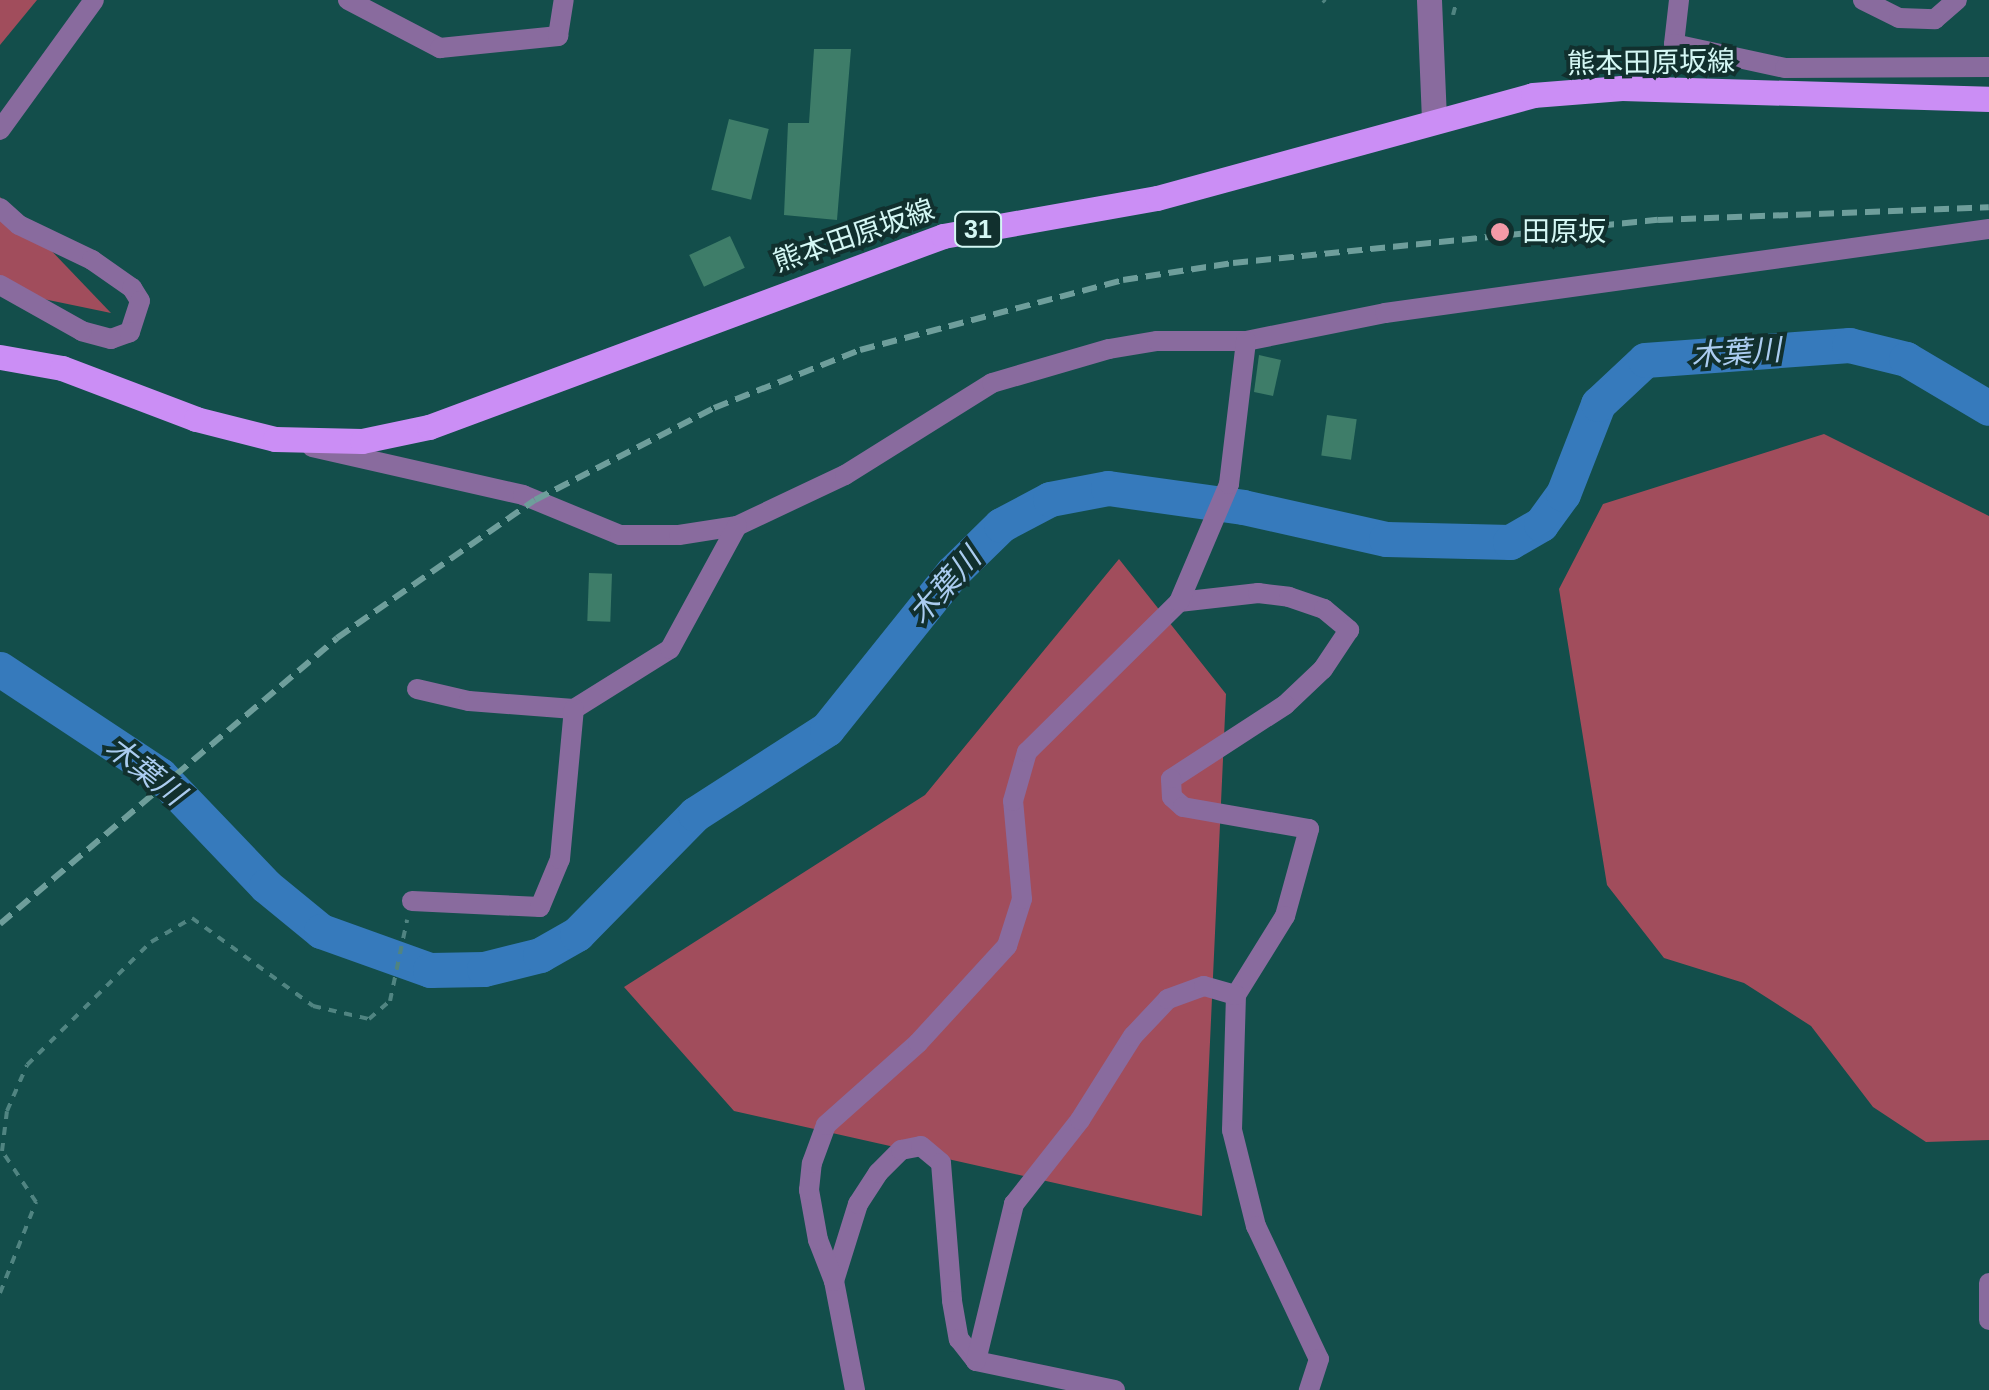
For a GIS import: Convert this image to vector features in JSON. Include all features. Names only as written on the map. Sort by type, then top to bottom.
[{"type":"main road","name":"熊本田原坂線","points":[[0,357],[62,368],[196,419],[275,439],[362,441],[429,427],[943,236],[1195,189],[1434,118],[1533,95],[1622,88],[1989,99]]},
{"type":"street","points":[[0,130],[94,0]]},
{"type":"street","points":[[348,0],[440,48],[558,36],[564,0]]},
{"type":"street","points":[[1429,0],[1434,118]]},
{"type":"street","points":[[1678,0],[1674,44],[1785,68],[1989,67]]},
{"type":"street","points":[[1862,0],[1899,18],[1936,18],[1957,0]]},
{"type":"street","points":[[0,208],[20,225],[92,260],[132,288],[140,301],[130,332],[110,339],[82,331],[0,285]]},
{"type":"street","points":[[275,439],[523,495],[620,536],[737,526],[845,475],[1007,377],[1157,341],[1246,341],[1385,313],[1989,229]]},
{"type":"street","points":[[855,1390],[834,1281],[809,1190],[826,1124],[918,1043],[1007,946],[1022,899],[1013,801],[1027,752],[1179,602],[1229,484],[1246,341]]},
{"type":"street","points":[[417,690],[469,701],[574,708],[670,648],[737,526]]},
{"type":"street","points":[[1179,602],[1258,593],[1289,597],[1324,609],[1349,630],[1323,669],[1285,705],[1171,780],[1172,797],[1183,807],[1309,829],[1285,916],[1236,994],[1237,1170],[1256,1226],[1319,1359],[1310,1390]]},
{"type":"street","points":[[412,901],[540,907],[560,859],[574,708]]},
{"type":"street","points":[[976,1361],[1014,1204],[1080,1120],[1134,1036],[1168,999],[1204,986],[1236,994]]},
{"type":"street","points":[[834,1281],[858,1204],[878,1173],[901,1150],[921,1146],[942,1163],[952,1301],[959,1339],[976,1361],[1115,1390]]},
{"type":"street","points":[[1989,1283],[1989,1320]]},
{"type":"path","points":[[0,1293],[36,1202],[2,1151],[7,1110],[27,1065],[152,942],[192,918],[313,1006],[369,1019],[390,1001],[412,901]]},
{"type":"shaded area","points":[[0,0],[37,0],[0,45]]},
{"type":"shaded area","points":[[0,197],[111,313],[0,290]]},
{"type":"shaded area","points":[[1824,434],[1989,516],[1989,1140],[1926,1142],[1873,1107],[1811,1026],[1744,983],[1664,958],[1607,885],[1559,589],[1603,504]]},
{"type":"shaded area","points":[[1119,559],[1226,694],[1202,1216],[734,1111],[624,987],[925,795]]},
{"type":"building","points":[[814,49],[851,49],[837,220],[784,215],[788,123],[809,123]]},
{"type":"building","points":[[729,119],[769,129],[751,200],[711,190]]},
{"type":"building","points":[[730,236],[745,268],[704,287],[689,255]]},
{"type":"building","points":[[1259,355],[1281,360],[1273,396],[1254,392]]},
{"type":"building","points":[[1327,415],[1357,419],[1351,460],[1321,456]]},
{"type":"building","points":[[589,573],[612,574],[610,622],[587,621]]},
{"type":"waterway","name":"木葉川","points":[[0,669],[160,775],[266,886],[321,931],[430,970],[484,969],[540,955],[577,934],[695,814],[827,729],[953,572],[1001,525],[1050,499],[1108,488],[1243,507],[1386,539],[1510,542],[1541,524],[1563,494],[1598,404],[1645,360],[1849,345],[1906,359],[1989,408]]},
{"type":"railway","points":[[0,924],[337,638],[535,500],[714,408],[860,350],[1123,280],[1233,263],[1658,220],[1989,207]]},
{"type":"place","name":"田原坂","points":[[1500,232]]}]
